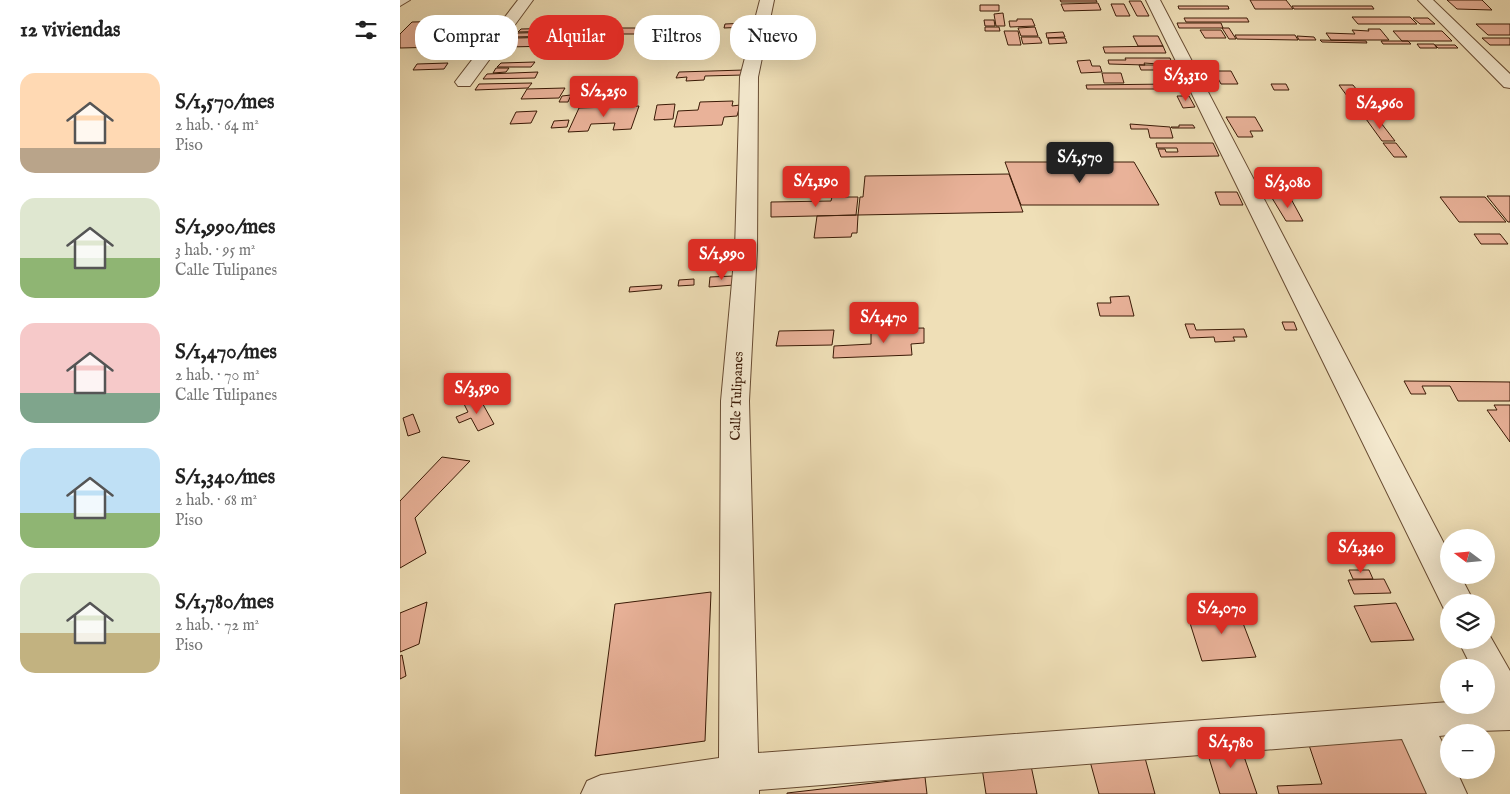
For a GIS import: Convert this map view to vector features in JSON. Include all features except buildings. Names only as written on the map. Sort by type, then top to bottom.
[{"type":"street","points":[[464,82],[526,0]]},
{"type":"street","name":"Calle Tulipanes","points":[[739,783],[735,400],[746,250],[749,77],[767,0]]},
{"type":"street","points":[[1152,0],[1453,594]]},
{"type":"street","points":[[1425,0],[1510,83]]},
{"type":"street","points":[[1480,649],[1510,708]]},
{"type":"street","points":[[601,794],[1510,714]]},
{"type":"street","points":[[1413,722],[1447,794]]}]
